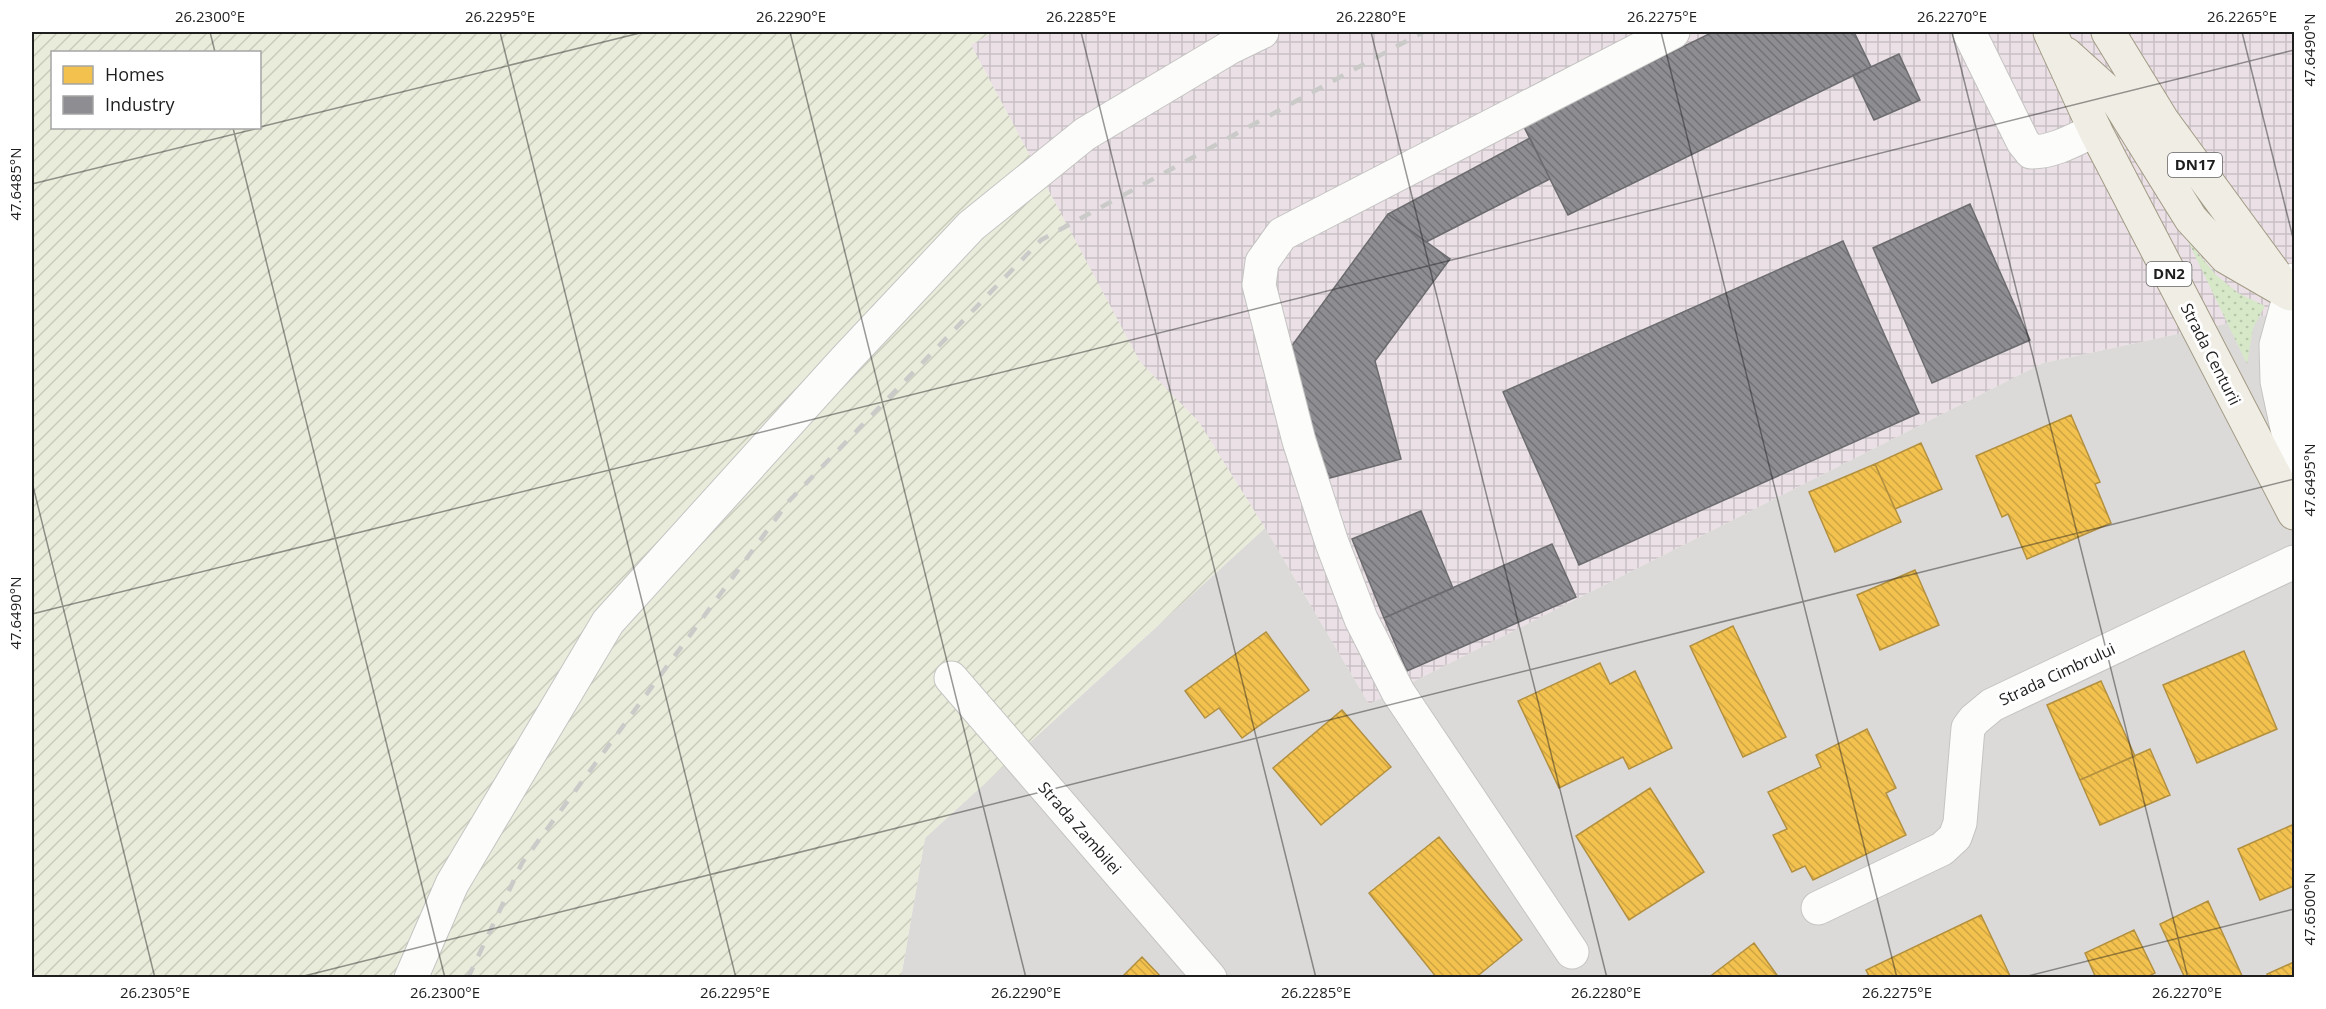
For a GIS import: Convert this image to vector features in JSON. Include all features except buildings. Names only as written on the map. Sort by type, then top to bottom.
[{"type":"main road","name":"DN17","points":[[2108,32],[2162,120],[2293,291]]},
{"type":"main road","name":"Strada Centurii","points":[[2053,39],[2095,130],[2295,513]]},
{"type":"main road","points":[[2053,39],[2117,100],[2191,219],[2226,257],[2293,291]]},
{"type":"street","points":[[411,978],[452,884],[608,622],[616,613],[970,226],[1085,134],[1229,48],[1262,32]]},
{"type":"street","points":[[1572,952],[1398,693],[1361,619],[1332,543],[1299,441],[1259,285],[1262,262],[1282,234],[1673,32]]},
{"type":"street","points":[[1969,32],[2023,142],[2031,152],[2057,148],[2095,130]]},
{"type":"street","points":[[2293,291],[2276,345],[2277,381],[2295,460]]},
{"type":"street","name":"Strada Cimbrului","points":[[1818,908],[1942,849],[1955,837],[1960,823],[1968,728],[1992,705],[2295,562]]},
{"type":"street","name":"Strada Zambilei","points":[[951,678],[1210,978]]},
{"type":"shaded area","points":[[993,32],[2294,32],[2294,309],[2043,363],[1369,704],[1265,528],[1198,421],[1140,362],[971,45]]},
{"type":"shaded area","points":[[2294,309],[2294,977],[901,978],[925,838],[1265,528],[1369,704],[2043,363]]},
{"type":"green space","points":[[32,32],[993,32],[971,45],[1140,362],[1198,421],[1265,528],[925,838],[901,977],[32,977]]},
{"type":"green space","points":[[2188,241],[2216,275],[2238,293],[2265,306],[2253,328],[2247,364]]},
{"type":"railway","points":[[468,978],[522,863],[789,501],[1041,240],[1423,32]]}]
